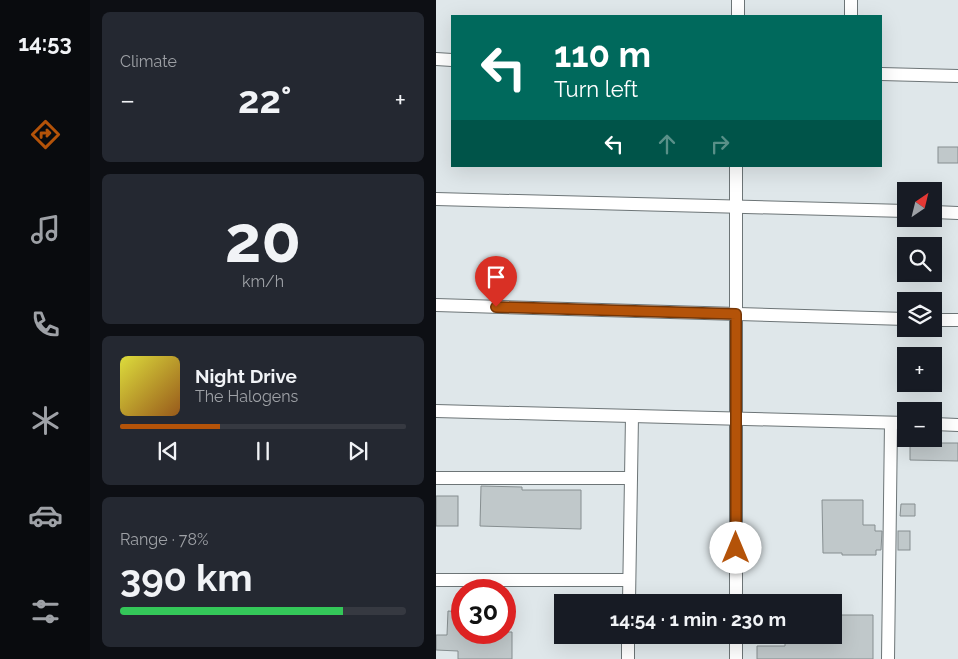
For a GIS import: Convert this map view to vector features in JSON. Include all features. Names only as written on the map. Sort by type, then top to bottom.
[{"type":"street","points":[[738,0],[738,15]]},
{"type":"street","points":[[851,0],[851,15]]},
{"type":"street","points":[[436,59],[451,60]]},
{"type":"street","points":[[882,74],[958,76]]},
{"type":"street","points":[[736,167],[736,594]]},
{"type":"street","points":[[436,199],[897,211]]},
{"type":"street","points":[[942,212],[958,213]]},
{"type":"street","points":[[436,305],[897,319]]},
{"type":"street","points":[[942,320],[958,320]]},
{"type":"street","points":[[436,411],[897,423]]},
{"type":"street","points":[[629,594],[632,416]]},
{"type":"street","points":[[888,659],[891,423]]},
{"type":"street","points":[[942,424],[958,425]]},
{"type":"street","points":[[436,478],[631,478]]},
{"type":"street","points":[[436,580],[629,580]]},
{"type":"street","points":[[628,644],[628,659]]},
{"type":"street","points":[[736,644],[736,659]]},
{"type":"building","points":[[938,147],[958,147],[958,163],[938,163]]},
{"type":"building","points":[[942,443],[958,443],[958,461],[910,460],[910,447],[942,447]]},
{"type":"building","points":[[481,486],[522,487],[522,490],[581,490],[581,529],[480,526]]},
{"type":"building","points":[[436,496],[458,496],[458,526],[436,526]]},
{"type":"building","points":[[822,500],[863,500],[863,525],[875,525],[875,531],[882,531],[881,550],[876,550],[876,555],[823,553]]},
{"type":"building","points":[[901,504],[915,504],[915,516],[900,516]]},
{"type":"building","points":[[898,531],[910,531],[910,550],[898,550]]},
{"type":"building","points":[[448,611],[451,611],[451,644],[512,644],[512,659],[458,659],[458,651],[436,650],[436,635],[447,635]]},
{"type":"building","points":[[842,615],[873,615],[873,659],[757,659],[757,646],[785,646],[785,644],[842,644]]},
{"type":"route","points":[[496,307],[736,314],[736,548]]}]
